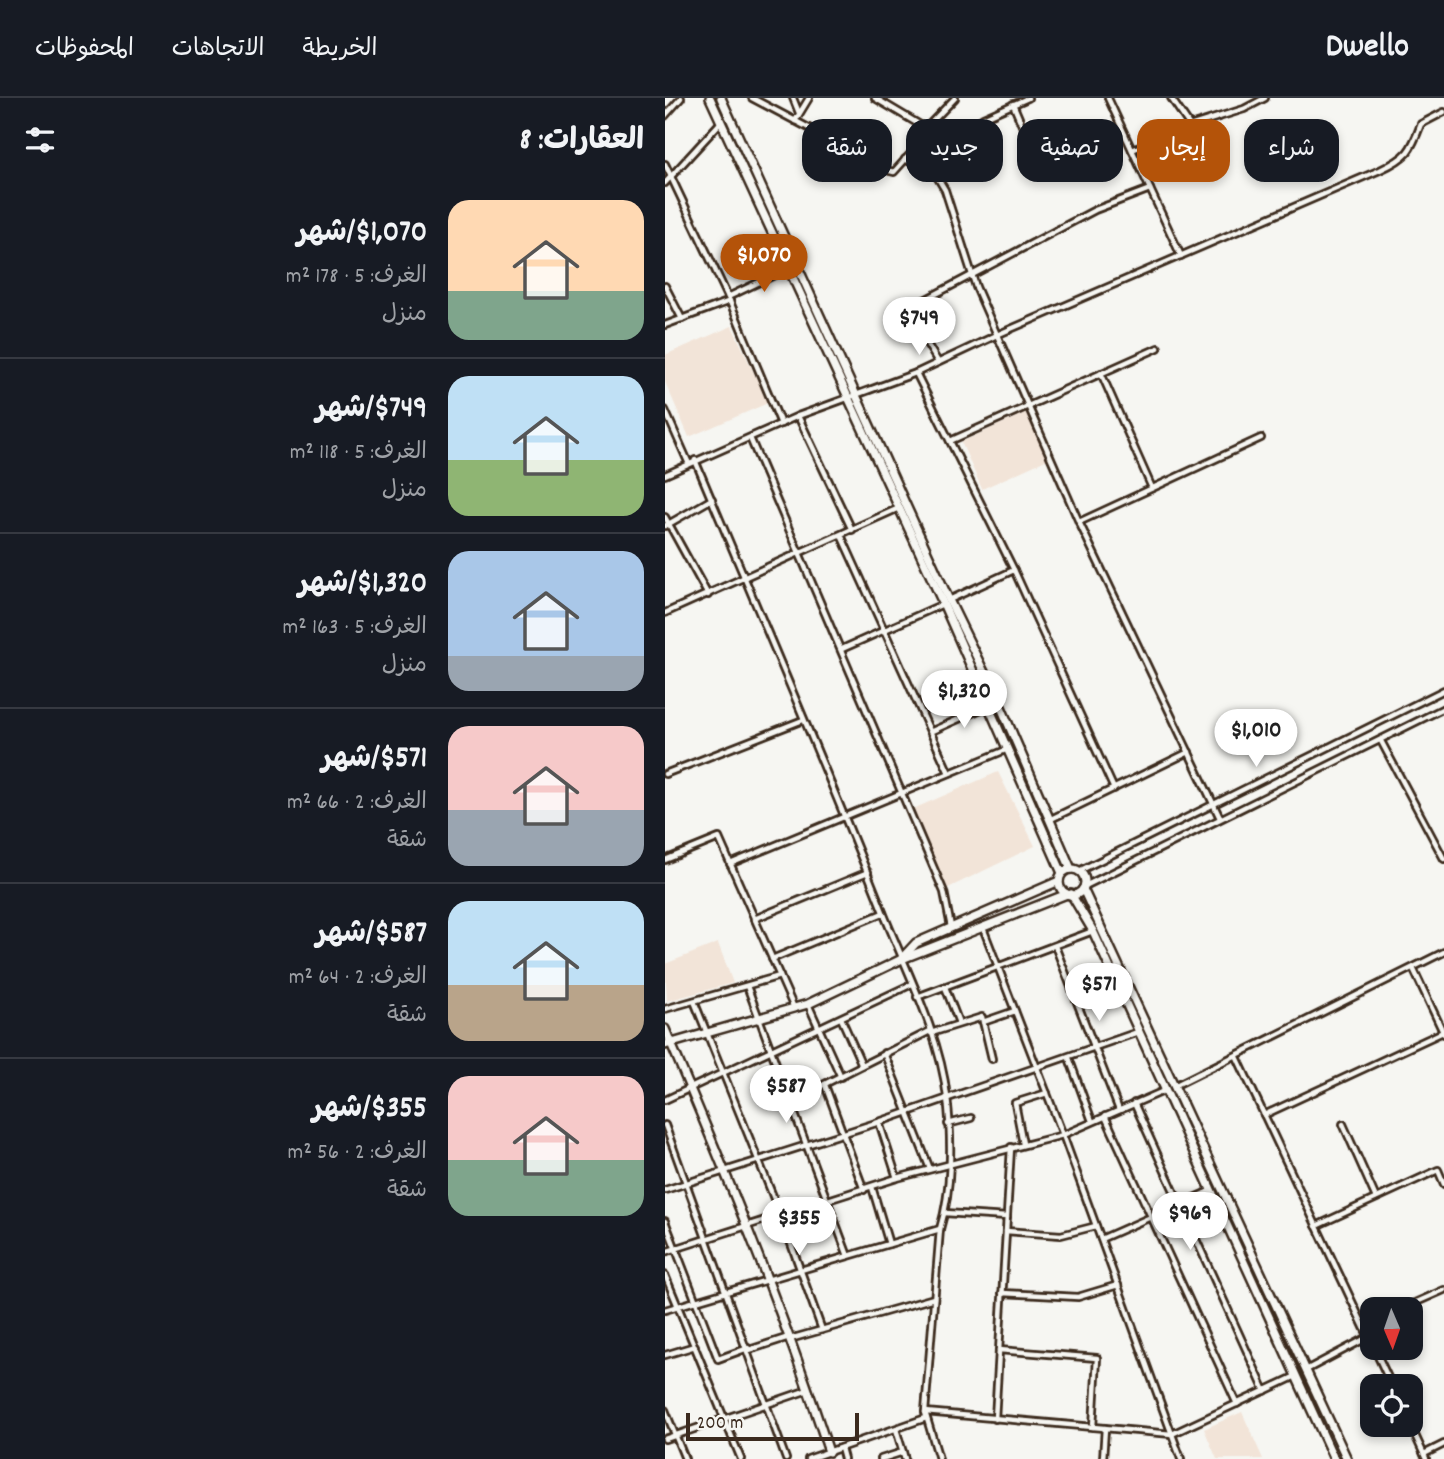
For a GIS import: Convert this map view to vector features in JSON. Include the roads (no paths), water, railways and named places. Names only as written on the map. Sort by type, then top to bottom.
[{"type":"street","points":[[665,116],[681,98]]},
{"type":"street","points":[[710,98],[900,508],[1075,869],[1084,877],[1084,887],[1212,1190],[1334,1459]]},
{"type":"street","points":[[721,98],[858,395],[1009,748],[1061,877],[1061,888],[1070,894],[1093,931],[1347,1459]]},
{"type":"street","points":[[752,98],[890,171],[894,172],[905,159],[936,175],[945,190],[973,277],[1079,523],[1220,818]]},
{"type":"street","points":[[793,98],[800,114]]},
{"type":"street","points":[[795,121],[809,98]]},
{"type":"street","points":[[875,98],[910,119]]},
{"type":"street","points":[[937,119],[955,98]]},
{"type":"street","points":[[982,119],[1028,98]]},
{"type":"street","points":[[1108,98],[1181,256]]},
{"type":"street","points":[[1171,98],[1186,119]]},
{"type":"street","points":[[1213,119],[1244,109],[1265,98]]},
{"type":"street","points":[[1013,104],[1019,119]]},
{"type":"street","points":[[665,475],[798,416],[916,373],[999,334],[1401,160],[1411,150],[1422,124],[1444,112]]},
{"type":"street","points":[[665,183],[722,122]]},
{"type":"street","points":[[1132,150],[1137,148]]},
{"type":"street","points":[[665,164],[729,299],[781,424]]},
{"type":"street","points":[[938,362],[908,312],[919,303],[973,277],[1095,210],[1150,189]]},
{"type":"street","points":[[665,325],[729,299],[789,268]]},
{"type":"street","points":[[665,286],[682,319]]},
{"type":"street","points":[[950,441],[1159,348]]},
{"type":"street","points":[[916,373],[1014,569],[1114,789]]},
{"type":"street","points":[[1101,373],[1152,488]]},
{"type":"street","points":[[665,410],[689,464]]},
{"type":"street","points":[[798,416],[852,530]]},
{"type":"street","points":[[750,438],[944,892],[951,928]]},
{"type":"street","points":[[1079,523],[1261,438]]},
{"type":"street","points":[[695,460],[868,872],[930,1032],[947,1097],[949,1164],[945,1213],[940,1229],[925,1415],[939,1459]]},
{"type":"street","points":[[667,525],[712,499]]},
{"type":"street","points":[[665,612],[745,579],[900,508]]},
{"type":"street","points":[[665,517],[667,525],[708,595]]},
{"type":"street","points":[[841,535],[949,773]]},
{"type":"street","points":[[842,649],[1014,569]]},
{"type":"street","points":[[902,959],[916,943],[1214,805],[1444,690]]},
{"type":"street","points":[[932,731],[989,705]]},
{"type":"street","points":[[668,1044],[808,1004],[902,959],[1070,894],[1444,708]]},
{"type":"street","points":[[665,774],[803,720]]},
{"type":"street","points":[[1381,741],[1444,859]]},
{"type":"street","points":[[730,864],[1009,748]]},
{"type":"street","points":[[1051,819],[1189,752]]},
{"type":"street","points":[[665,860],[719,838],[794,1008]]},
{"type":"street","points":[[754,919],[868,872]]},
{"type":"street","points":[[772,959],[883,913]]},
{"type":"street","points":[[982,927],[1063,1135],[1181,1459]]},
{"type":"street","points":[[917,997],[1093,931]]},
{"type":"street","points":[[1055,946],[1119,1110]]},
{"type":"street","points":[[665,1252],[897,1178],[1063,1135],[1237,1057],[1444,952]]},
{"type":"street","points":[[1264,1115],[1443,1033],[1413,968]]},
{"type":"street","points":[[665,1009],[780,976]]},
{"type":"street","points":[[665,1100],[912,984]]},
{"type":"street","points":[[747,986],[848,1256]]},
{"type":"street","points":[[945,987],[959,1023]]},
{"type":"street","points":[[694,1001],[755,1160],[781,1216],[822,1330]]},
{"type":"street","points":[[808,1004],[841,1077]]},
{"type":"street","points":[[983,1021],[1015,1011]]},
{"type":"street","points":[[841,1017],[862,1065]]},
{"type":"street","points":[[791,1101],[930,1032],[982,1017],[992,1059]]},
{"type":"street","points":[[665,1029],[668,1044],[691,1088],[790,1338],[829,1452]]},
{"type":"street","points":[[665,1190],[879,1122],[1069,1058],[1139,1031]]},
{"type":"street","points":[[884,1053],[930,1169]]},
{"type":"street","points":[[1237,1057],[1360,1314]]},
{"type":"street","points":[[1069,1058],[1092,1121]]},
{"type":"street","points":[[825,1085],[864,1189]]},
{"type":"street","points":[[1023,1144],[1014,1103],[1047,1093]]},
{"type":"street","points":[[1134,1104],[1182,1203],[1265,1391]]},
{"type":"street","points":[[1105,1116],[1237,1404]]},
{"type":"street","points":[[948,1124],[971,1118]]},
{"type":"street","points":[[879,1122],[897,1178]]},
{"type":"street","points":[[665,1125],[749,1349],[786,1459]]},
{"type":"street","points":[[1343,1125],[1376,1198]]},
{"type":"street","points":[[995,1419],[1011,1147]]},
{"type":"street","points":[[1316,1226],[1438,1170],[1444,1184]]},
{"type":"street","points":[[872,1187],[889,1244]]},
{"type":"street","points":[[1101,1239],[1212,1190]]},
{"type":"street","points":[[945,1213],[1007,1217]]},
{"type":"street","points":[[665,1222],[717,1359],[934,1298]]},
{"type":"street","points":[[1006,1231],[1061,1235],[1096,1226]]},
{"type":"street","points":[[665,1310],[940,1229]]},
{"type":"street","points":[[665,1275],[726,1417],[741,1459]]},
{"type":"street","points":[[1002,1293],[1078,1297],[1118,1285]]},
{"type":"street","points":[[1423,1299],[1444,1290]]},
{"type":"street","points":[[1306,1370],[1360,1342]]},
{"type":"street","points":[[665,1356],[695,1346]]},
{"type":"street","points":[[999,1350],[1097,1358],[1093,1427]]},
{"type":"street","points":[[808,1459],[896,1429],[925,1415],[1173,1434],[1297,1376]]},
{"type":"street","points":[[665,1439],[809,1390]]},
{"type":"street","points":[[665,1410],[685,1459]]},
{"type":"street","points":[[1103,1459],[1105,1428]]},
{"type":"street","points":[[896,1429],[905,1459]]},
{"type":"street","points":[[1416,1437],[1425,1456],[1444,1444]]},
{"type":"street","points":[[841,1448],[844,1459]]},
{"type":"street","points":[[881,1459],[903,1452]]}]
